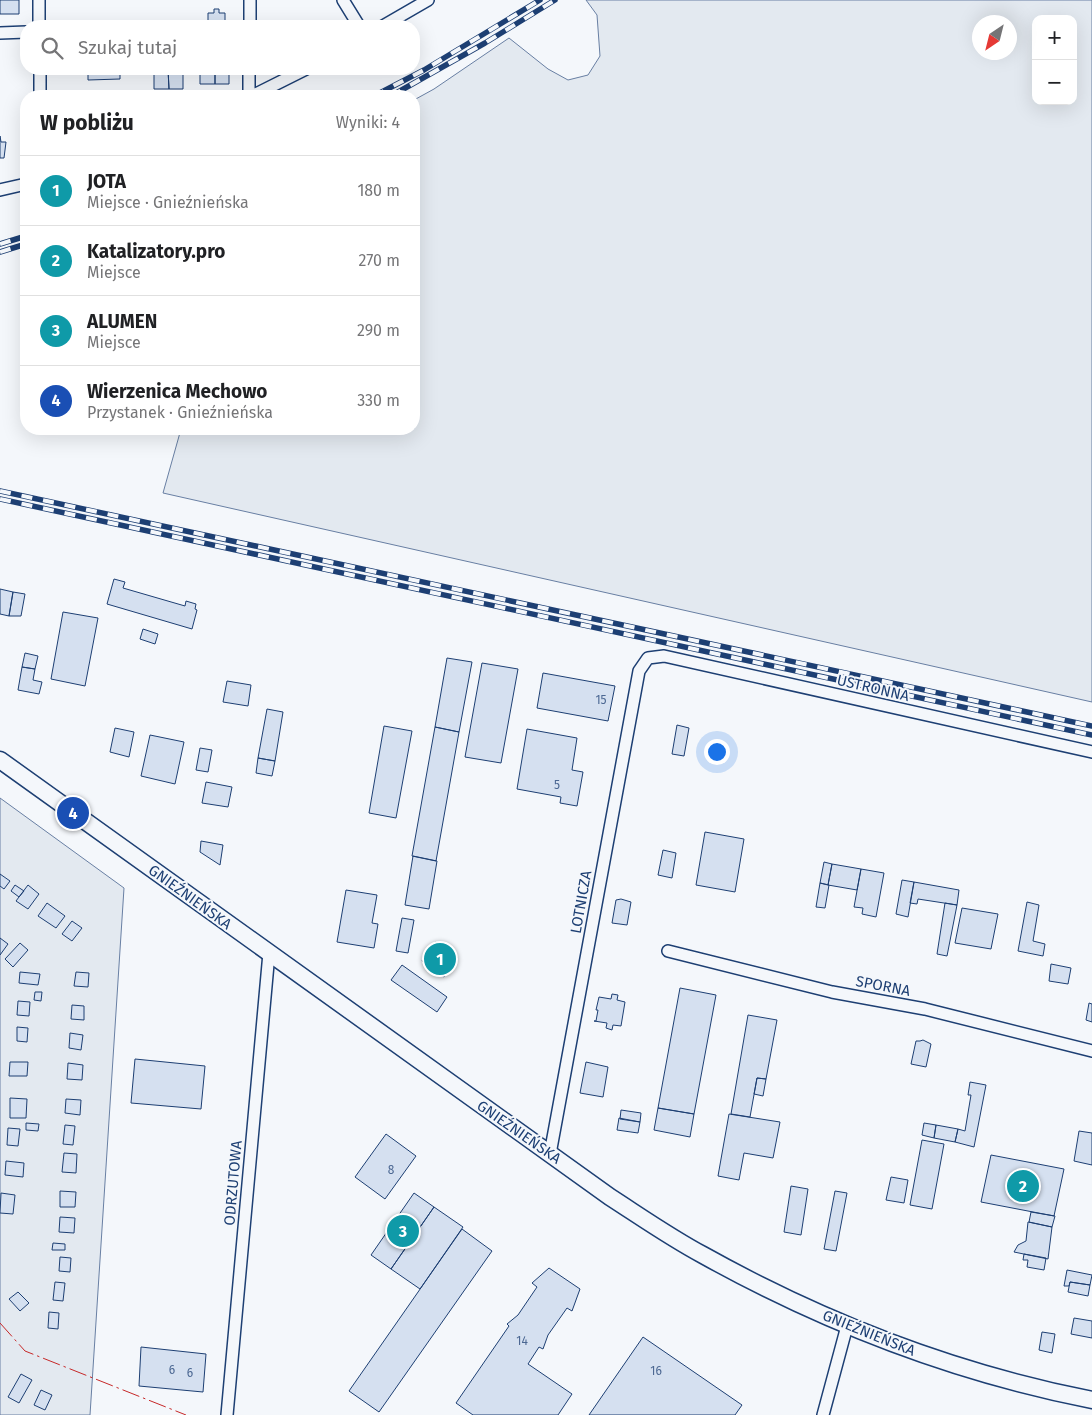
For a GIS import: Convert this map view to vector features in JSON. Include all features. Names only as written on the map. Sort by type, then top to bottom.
[{"type":"main road","name":"GNIEŹNIEŃSKA","points":[[0,760],[610,1197],[702,1254],[796,1303],[848,1326],[955,1366],[1017,1383],[1092,1400]]},
{"type":"street","points":[[39,0],[40,20]]},
{"type":"street","points":[[250,0],[250,20]]},
{"type":"street","points":[[343,0],[355,20]]},
{"type":"street","points":[[393,20],[428,0]]},
{"type":"street","points":[[0,33],[20,32]]},
{"type":"street","points":[[40,75],[40,90]]},
{"type":"street","points":[[249,75],[251,90]]},
{"type":"street","points":[[263,90],[294,75]]},
{"type":"street","points":[[0,190],[20,185]]},
{"type":"street","name":"USTRONNA","points":[[648,658],[664,656],[1092,752]]},
{"type":"street","name":"LOTNICZA","points":[[550,1154],[639,671],[648,658]]},
{"type":"street","name":"SPORNA","points":[[668,951],[832,992],[925,1010],[1092,1052]]},
{"type":"street","name":"ODRZUTOWA","points":[[227,1415],[269,953]]},
{"type":"street","points":[[823,1415],[848,1326]]},
{"type":"shaded area","points":[[586,0],[1092,0],[1092,702],[163,493],[179,435],[420,435],[420,97],[509,38],[548,69],[568,80],[588,75],[600,56],[597,15]]},
{"type":"shaded area","points":[[0,798],[124,888],[90,1415],[0,1415]]},
{"type":"building","points":[[0,0],[19,0],[19,14],[0,14]]},
{"type":"building","points":[[214,9],[219,9],[219,13],[225,13],[225,20],[208,20],[208,13],[214,13]]},
{"type":"building","points":[[88,75],[120,75],[120,79],[88,80]]},
{"type":"building","points":[[154,75],[168,75],[169,89],[154,89]]},
{"type":"building","points":[[168,75],[183,75],[183,89],[169,89]]},
{"type":"building","points":[[200,75],[215,75],[215,84],[200,84]]},
{"type":"building","points":[[215,75],[229,75],[229,84],[215,84]]},
{"type":"building","points":[[0,136],[1,142],[6,142],[4,158],[0,158]]},
{"type":"building","points":[[114,579],[125,582],[123,588],[185,606],[186,601],[196,604],[195,609],[197,610],[192,629],[107,604]]},
{"type":"building","points":[[0,589],[13,592],[9,616],[0,614]]},
{"type":"building","points":[[13,592],[25,594],[21,616],[9,616]]},
{"type":"building","points":[[63,612],[98,618],[85,686],[51,679]]},
{"type":"building","points":[[143,629],[158,634],[155,644],[140,639]]},
{"type":"building","points":[[25,653],[38,656],[35,669],[22,667]]},
{"type":"building","points":[[447,658],[472,662],[459,732],[435,727]]},
{"type":"building","points":[[482,663],[518,669],[501,763],[465,757]]},
{"type":"building","points":[[22,667],[35,669],[33,680],[42,682],[39,694],[18,690]]},
{"type":"building","points":[[543,673],[615,686],[608,721],[537,708]]},
{"type":"building","points":[[227,681],[251,685],[248,706],[223,702]]},
{"type":"building","points":[[267,709],[283,712],[275,761],[258,758]]},
{"type":"building","points":[[677,725],[689,728],[684,756],[672,754]]},
{"type":"building","points":[[384,726],[412,731],[396,818],[369,813]]},
{"type":"building","points":[[435,727],[459,732],[436,861],[412,856]]},
{"type":"building","points":[[115,728],[134,732],[129,757],[110,752]]},
{"type":"building","points":[[527,729],[577,738],[572,770],[583,772],[577,806],[560,803],[561,797],[517,789]]},
{"type":"building","points":[[150,735],[184,742],[175,784],[141,776]]},
{"type":"building","points":[[200,748],[212,750],[208,772],[196,770]]},
{"type":"building","points":[[258,758],[275,761],[272,776],[256,773]]},
{"type":"building","points":[[206,782],[232,787],[228,807],[202,803]]},
{"type":"building","points":[[705,832],[744,839],[735,892],[696,885]]},
{"type":"building","points":[[201,841],[223,845],[220,865],[200,852]]},
{"type":"building","points":[[663,850],[676,853],[672,878],[658,875]]},
{"type":"building","points":[[413,856],[437,861],[429,909],[405,905]]},
{"type":"building","points":[[824,862],[832,864],[828,885],[820,883]]},
{"type":"building","points":[[832,864],[861,869],[857,890],[828,885]]},
{"type":"building","points":[[861,869],[884,873],[876,917],[862,914],[863,908],[854,907]]},
{"type":"building","points":[[0,874],[10,881],[4,889],[0,886]]},
{"type":"building","points":[[902,880],[914,882],[908,917],[896,914]]},
{"type":"building","points":[[914,882],[959,890],[957,905],[918,899],[917,904],[910,903]]},
{"type":"building","points":[[820,883],[829,885],[825,908],[816,907]]},
{"type":"building","points":[[15,885],[24,891],[19,897],[11,891]]},
{"type":"building","points":[[28,885],[39,894],[28,909],[16,901]]},
{"type":"building","points":[[346,890],[377,895],[372,923],[378,924],[374,948],[337,942]]},
{"type":"building","points":[[621,899],[631,902],[627,925],[612,923],[616,900]]},
{"type":"building","points":[[1027,902],[1039,905],[1033,941],[1045,944],[1043,956],[1018,951]]},
{"type":"building","points":[[47,903],[65,916],[56,928],[38,916]]},
{"type":"building","points":[[945,903],[957,905],[947,956],[937,954]]},
{"type":"building","points":[[962,908],[998,914],[991,949],[955,943]]},
{"type":"building","points":[[402,918],[414,920],[408,953],[396,951]]},
{"type":"building","points":[[72,921],[82,928],[72,941],[62,934]]},
{"type":"building","points":[[0,938],[8,944],[0,955]]},
{"type":"building","points":[[435,942],[457,957],[444,977],[422,961]]},
{"type":"building","points":[[20,943],[28,950],[13,967],[5,959]]},
{"type":"building","points":[[1051,964],[1071,968],[1068,984],[1049,981]]},
{"type":"building","points":[[402,965],[447,997],[437,1012],[391,980]]},
{"type":"building","points":[[20,972],[40,974],[38,985],[19,983]]},
{"type":"building","points":[[76,972],[89,973],[88,987],[74,986]]},
{"type":"building","points":[[680,988],[716,995],[694,1114],[658,1108]]},
{"type":"building","points":[[35,992],[42,992],[41,1001],[34,1000]]},
{"type":"building","points":[[612,994],[618,995],[617,1000],[625,1002],[621,1026],[613,1025],[612,1030],[606,1028],[607,1023],[594,1021],[596,1021],[599,997],[611,999]]},
{"type":"building","points":[[18,1001],[30,1002],[29,1016],[17,1015]]},
{"type":"building","points":[[1089,1003],[1092,1004],[1092,1022],[1086,1020]]},
{"type":"building","points":[[72,1005],[84,1006],[84,1020],[71,1019]]},
{"type":"building","points":[[748,1015],[777,1020],[766,1079],[757,1078],[750,1117],[731,1114]]},
{"type":"building","points":[[17,1027],[28,1028],[27,1042],[17,1041]]},
{"type":"building","points":[[70,1033],[83,1035],[81,1050],[69,1048]]},
{"type":"building","points":[[923,1040],[931,1044],[926,1067],[911,1064],[916,1041]]},
{"type":"building","points":[[135,1059],[205,1066],[201,1109],[131,1103]]},
{"type":"building","points":[[10,1062],[28,1062],[27,1076],[9,1076]]},
{"type":"building","points":[[586,1062],[608,1067],[603,1097],[580,1093]]},
{"type":"building","points":[[68,1063],[83,1065],[82,1080],[67,1079]]},
{"type":"building","points":[[757,1078],[766,1079],[763,1096],[754,1094]]},
{"type":"building","points":[[970,1082],[986,1085],[974,1147],[955,1142],[958,1129],[965,1131],[971,1095],[968,1095]]},
{"type":"building","points":[[10,1098],[27,1099],[26,1118],[10,1118]]},
{"type":"building","points":[[66,1099],[81,1100],[80,1115],[65,1113]]},
{"type":"building","points":[[658,1108],[694,1114],[690,1137],[654,1130]]},
{"type":"building","points":[[621,1110],[641,1113],[640,1122],[620,1119]]},
{"type":"building","points":[[729,1114],[780,1122],[773,1158],[744,1153],[739,1180],[718,1176]]},
{"type":"building","points":[[619,1118],[640,1122],[638,1133],[617,1130]]},
{"type":"building","points":[[26,1123],[39,1124],[38,1131],[26,1130]]},
{"type":"building","points":[[924,1123],[936,1125],[934,1138],[922,1135]]},
{"type":"building","points":[[65,1125],[75,1126],[73,1145],[63,1144]]},
{"type":"building","points":[[936,1125],[958,1129],[955,1142],[934,1138]]},
{"type":"building","points":[[8,1128],[20,1129],[18,1146],[7,1145]]},
{"type":"building","points":[[1079,1131],[1092,1133],[1092,1165],[1074,1161]]},
{"type":"building","points":[[386,1134],[416,1156],[385,1199],[355,1177]]},
{"type":"building","points":[[922,1140],[944,1144],[932,1209],[910,1205]]},
{"type":"building","points":[[64,1153],[77,1154],[76,1173],[62,1172]]},
{"type":"building","points":[[991,1155],[1064,1169],[1054,1216],[981,1202]]},
{"type":"building","points":[[6,1161],[24,1163],[23,1177],[5,1175]]},
{"type":"building","points":[[891,1177],[908,1180],[904,1203],[886,1200]]},
{"type":"building","points":[[791,1186],[808,1189],[801,1235],[784,1232]]},
{"type":"building","points":[[60,1191],[76,1192],[75,1207],[60,1207]]},
{"type":"building","points":[[835,1191],[847,1193],[836,1251],[824,1249]]},
{"type":"building","points":[[1,1193],[15,1195],[13,1214],[0,1213]]},
{"type":"building","points":[[414,1193],[434,1207],[391,1269],[371,1255]]},
{"type":"building","points":[[434,1207],[463,1227],[420,1289],[391,1269]]},
{"type":"building","points":[[1031,1212],[1055,1216],[1052,1227],[1029,1222]]},
{"type":"building","points":[[60,1217],[75,1218],[74,1233],[59,1232]]},
{"type":"building","points":[[1028,1222],[1052,1227],[1048,1259],[1014,1252],[1018,1245],[1026,1241]]},
{"type":"building","points":[[462,1229],[492,1251],[379,1412],[349,1391]]},
{"type":"building","points":[[53,1243],[65,1244],[65,1250],[52,1250]]},
{"type":"building","points":[[1024,1254],[1046,1258],[1044,1270],[1027,1267],[1028,1260],[1023,1260]]},
{"type":"building","points":[[60,1257],[71,1258],[70,1272],[59,1271]]},
{"type":"building","points":[[549,1268],[580,1289],[572,1311],[567,1308],[548,1335],[543,1349],[539,1347],[528,1364],[572,1394],[558,1415],[473,1415],[456,1403],[509,1326],[507,1324],[518,1315],[537,1287],[532,1283]]},
{"type":"building","points":[[1067,1270],[1092,1275],[1090,1285],[1070,1282],[1069,1286],[1064,1286]]},
{"type":"building","points":[[55,1282],[65,1283],[63,1301],[53,1300]]},
{"type":"building","points":[[1070,1282],[1090,1285],[1088,1296],[1068,1292]]},
{"type":"building","points":[[18,1292],[29,1303],[20,1311],[9,1299]]},
{"type":"building","points":[[49,1312],[59,1313],[58,1329],[48,1328]]},
{"type":"building","points":[[1074,1318],[1092,1321],[1092,1338],[1071,1334]]},
{"type":"building","points":[[1042,1332],[1055,1334],[1052,1353],[1039,1350]]},
{"type":"building","points":[[643,1337],[742,1405],[735,1415],[589,1415]]},
{"type":"building","points":[[141,1347],[206,1354],[203,1392],[139,1386]]},
{"type":"building","points":[[21,1374],[32,1380],[19,1403],[8,1397]]},
{"type":"building","points":[[41,1390],[52,1395],[45,1410],[34,1405]]},
{"type":"railway","points":[[420,72],[540,0]]},
{"type":"railway","points":[[402,90],[485,43],[555,0]]},
{"type":"railway","points":[[386,90],[414,75]]},
{"type":"railway","points":[[0,244],[20,238]]},
{"type":"railway","points":[[0,252],[20,246]]},
{"type":"railway","points":[[0,491],[1092,726]]},
{"type":"railway","points":[[0,499],[1092,735]]},
{"type":"power","points":[[0,1323],[25,1351],[186,1415]]},
{"type":"place","name":"Wierzenica Mechowo","points":[[73,813]]},
{"type":"place","name":"JOTA","points":[[440,959]]},
{"type":"place","name":"Katalizatory.pro","points":[[1023,1186]]},
{"type":"place","name":"ALUMEN","points":[[403,1231]]}]
